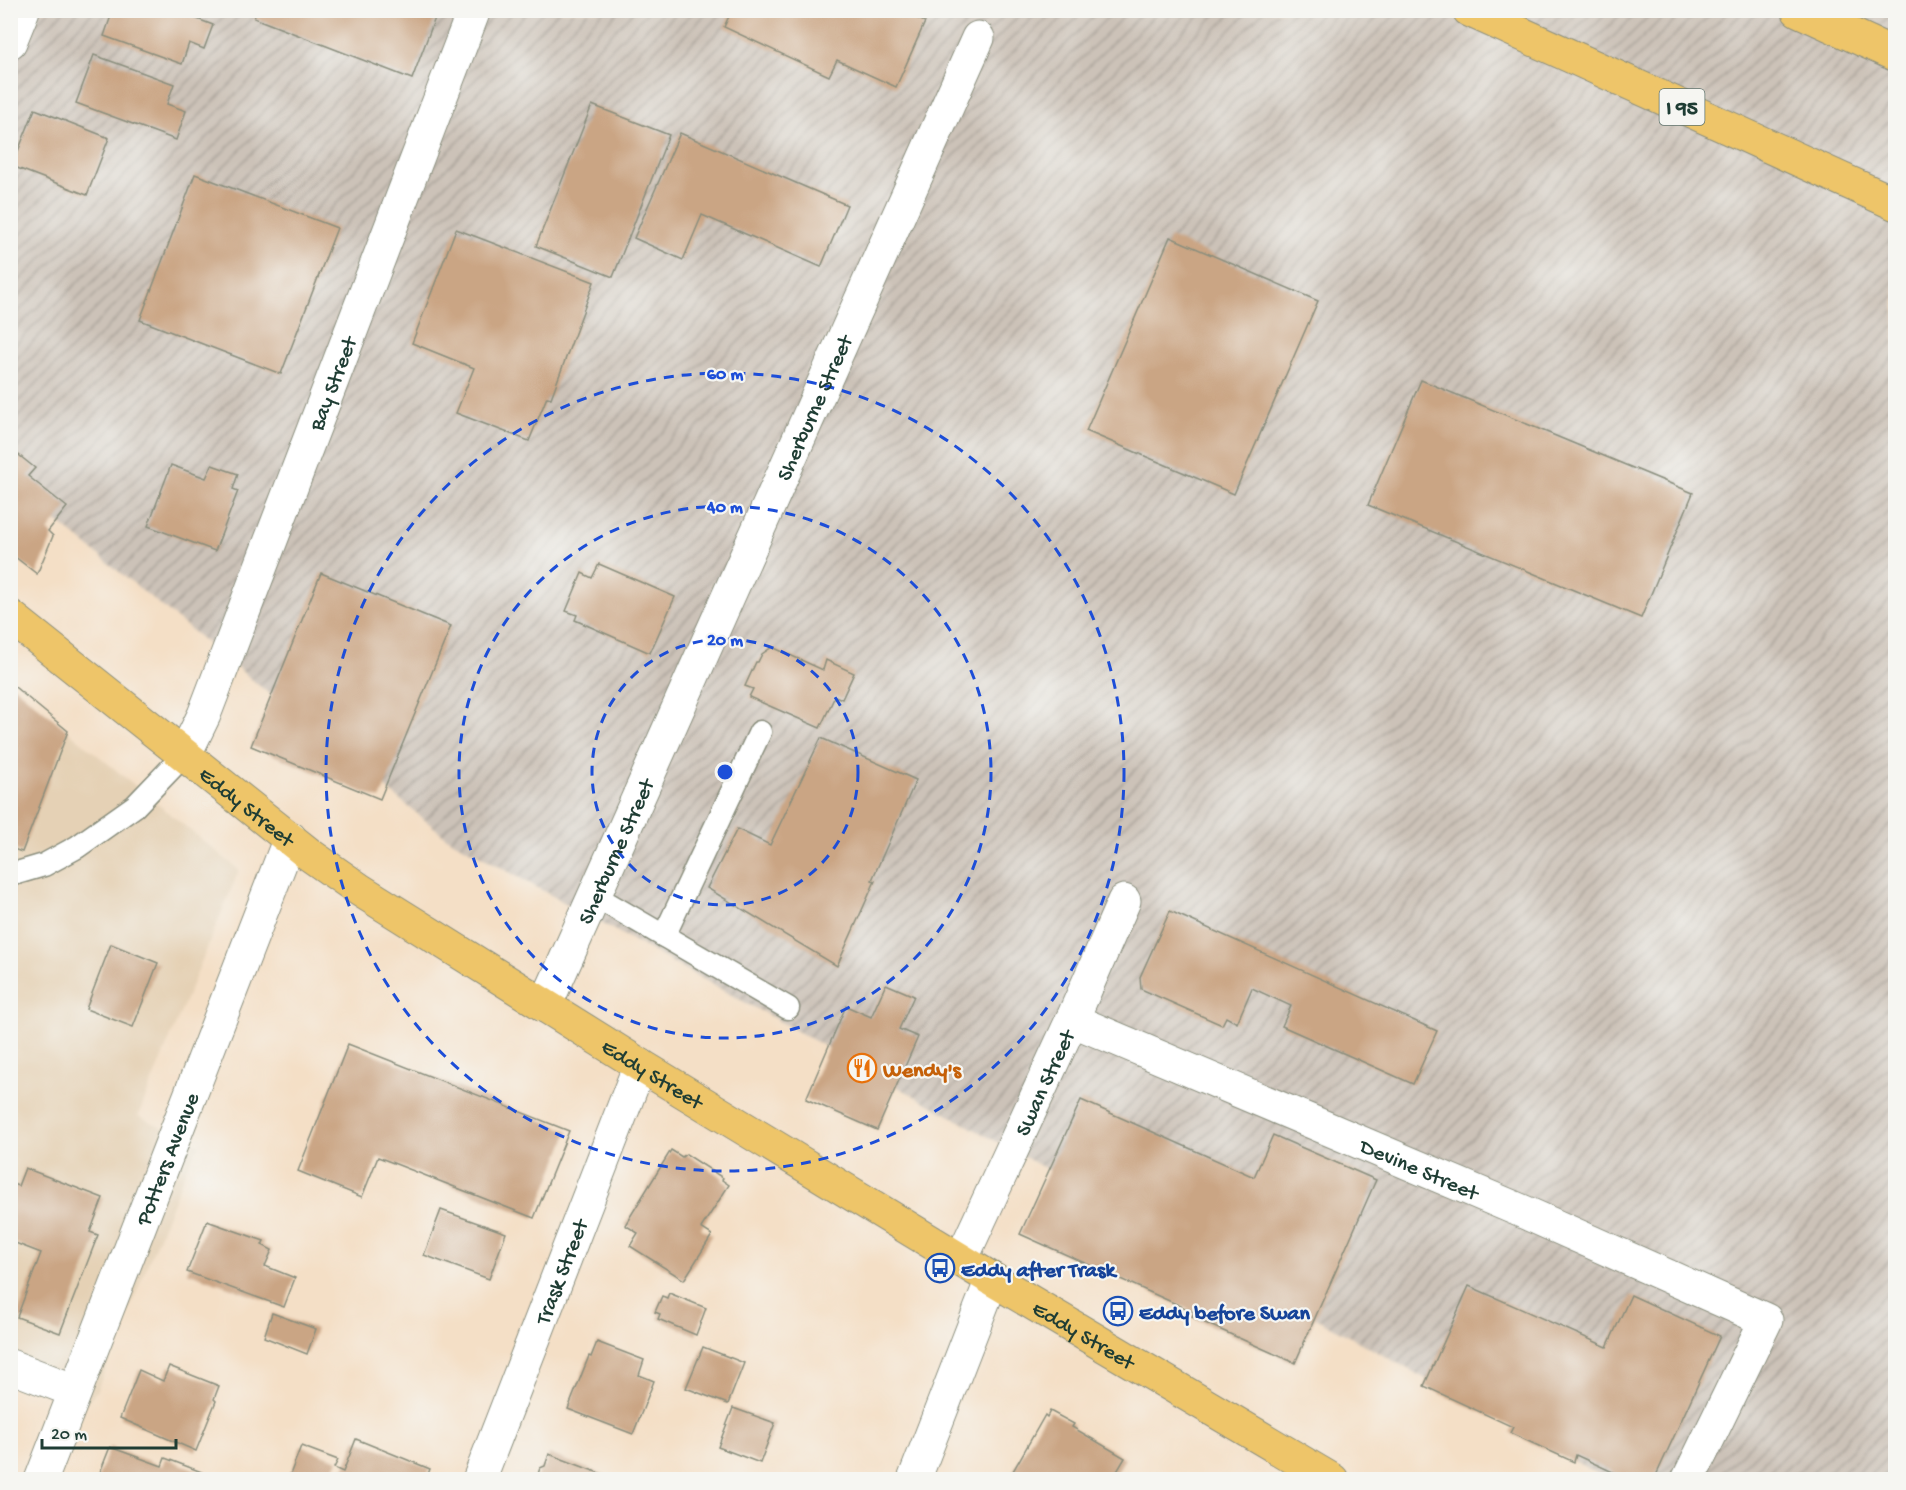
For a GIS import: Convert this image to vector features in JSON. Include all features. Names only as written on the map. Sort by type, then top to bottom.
[{"type":"main road","name":"I 95","points":[[1469,10],[1896,204]]},
{"type":"main road","points":[[1798,10],[1896,55]]},
{"type":"main road","name":"Eddy Street","points":[[10,615],[290,838],[360,890],[640,1065],[992,1279],[1332,1479]]},
{"type":"street","points":[[10,42],[23,10]]},
{"type":"street","name":"Bay Street","points":[[184,754],[204,716],[474,10]]},
{"type":"street","name":"Sherburne Street","points":[[545,1006],[978,38]]},
{"type":"street","name":"Potters Avenue","points":[[41,1479],[290,838]]},
{"type":"street","name":"Swan Street","points":[[961,1260],[1072,1020],[1124,901]]},
{"type":"street","name":"Devine Street","points":[[1072,1020],[1524,1212],[1766,1320],[1688,1479]]},
{"type":"street","name":"Trask Street","points":[[479,1479],[640,1065]]},
{"type":"street","points":[[914,1479],[992,1279]]},
{"type":"street","points":[[10,1366],[75,1391]]},
{"type":"lane","points":[[664,936],[760,732]]},
{"type":"lane","points":[[10,875],[44,865],[77,847],[135,806],[184,754]]},
{"type":"lane","points":[[595,896],[788,1008]]},
{"type":"shaded area","points":[[10,11],[1895,11],[1895,1479],[1607,1479],[446,837],[11,484]]},
{"type":"shaded area","points":[[10,684],[239,870],[138,1116],[200,1145],[189,1162],[97,1390],[82,1409],[11,1380]]},
{"type":"building","points":[[113,10],[174,10],[213,25],[204,49],[189,43],[182,64],[104,36]]},
{"type":"building","points":[[257,10],[438,10],[412,79],[254,18]]},
{"type":"building","points":[[732,10],[900,10],[925,22],[896,87],[837,60],[829,76],[724,27]]},
{"type":"building","points":[[94,55],[174,84],[167,104],[186,111],[176,140],[76,103]]},
{"type":"building","points":[[592,105],[669,135],[613,277],[536,246]]},
{"type":"building","points":[[35,109],[109,138],[87,195],[12,166]]},
{"type":"building","points":[[680,133],[847,205],[821,267],[702,215],[683,260],[634,238]]},
{"type":"building","points":[[195,174],[337,228],[281,374],[140,320]]},
{"type":"building","points":[[456,229],[594,282],[551,398],[547,397],[529,441],[456,413],[474,368],[412,343]]},
{"type":"building","points":[[1170,237],[1318,301],[1234,494],[1086,431]]},
{"type":"building","points":[[1421,380],[1693,493],[1641,618],[1368,505]]},
{"type":"building","points":[[10,448],[35,468],[28,476],[67,507],[48,531],[53,536],[37,574],[10,553]]},
{"type":"building","points":[[171,465],[206,478],[212,465],[238,474],[233,489],[238,491],[215,551],[148,526]]},
{"type":"building","points":[[599,564],[675,597],[650,653],[575,620],[577,615],[566,611],[582,573],[592,578]]},
{"type":"building","points":[[321,573],[451,626],[380,799],[251,746]]},
{"type":"building","points":[[772,647],[823,670],[826,660],[854,673],[842,699],[835,696],[820,728],[749,697],[753,689],[745,686],[756,662]]},
{"type":"building","points":[[10,683],[68,731],[22,852],[10,848]]},
{"type":"building","points":[[821,738],[916,780],[837,966],[707,888],[737,829],[770,845]]},
{"type":"building","points":[[1170,911],[1437,1031],[1413,1084],[1282,1026],[1291,1006],[1252,988],[1237,1023],[1226,1017],[1222,1025],[1141,989],[1140,977]]},
{"type":"building","points":[[111,944],[158,963],[133,1027],[86,1009]]},
{"type":"building","name":"Wendy's","points":[[886,984],[914,996],[899,1029],[918,1037],[877,1130],[806,1099],[846,1006],[871,1017]]},
{"type":"building","points":[[348,1044],[569,1131],[534,1218],[378,1157],[362,1197],[298,1171]]},
{"type":"building","points":[[1081,1100],[1254,1177],[1273,1135],[1376,1180],[1295,1363],[1192,1317],[1194,1312],[1020,1234]]},
{"type":"building","points":[[671,1150],[682,1157],[686,1154],[723,1178],[722,1180],[729,1185],[701,1228],[712,1235],[684,1280],[630,1246],[638,1233],[625,1225]]},
{"type":"building","points":[[25,1168],[103,1198],[90,1232],[98,1235],[60,1333],[17,1317],[41,1253],[10,1241],[10,1183],[18,1186]]},
{"type":"building","points":[[441,1210],[506,1233],[489,1279],[424,1255]]},
{"type":"building","points":[[207,1221],[264,1241],[262,1245],[272,1250],[265,1266],[295,1278],[284,1307],[187,1272]]},
{"type":"building","points":[[1469,1286],[1607,1347],[1631,1295],[1720,1336],[1654,1480],[1630,1480],[1576,1455],[1574,1462],[1510,1433],[1513,1427],[1424,1386]]},
{"type":"building","points":[[669,1293],[706,1308],[696,1335],[658,1319],[660,1314],[655,1312],[662,1296],[667,1298]]},
{"type":"building","points":[[272,1313],[316,1329],[307,1354],[264,1337]]},
{"type":"building","points":[[597,1342],[644,1360],[639,1375],[654,1381],[633,1434],[568,1409]]},
{"type":"building","points":[[703,1347],[744,1363],[728,1404],[686,1388]]},
{"type":"building","points":[[169,1366],[219,1386],[214,1399],[216,1401],[196,1451],[120,1418],[139,1370],[163,1381]]},
{"type":"building","points":[[733,1408],[775,1423],[760,1463],[718,1447]]},
{"type":"building","points":[[1050,1411],[1074,1424],[1072,1427],[1125,1458],[1112,1480],[1008,1480],[1045,1415],[1047,1417]]},
{"type":"building","points":[[356,1439],[430,1469],[426,1480],[288,1480],[301,1446],[338,1460],[334,1468],[343,1472]]},
{"type":"building","points":[[110,1447],[162,1466],[165,1458],[212,1476],[211,1480],[97,1480]]},
{"type":"building","points":[[549,1454],[615,1479],[615,1480],[536,1480]]},
{"type":"place","name":"Wendy's","points":[[862,1068]]},
{"type":"place","name":"Eddy after Trask","points":[[940,1268]]},
{"type":"place","name":"Eddy before Swan","points":[[1118,1311]]}]
